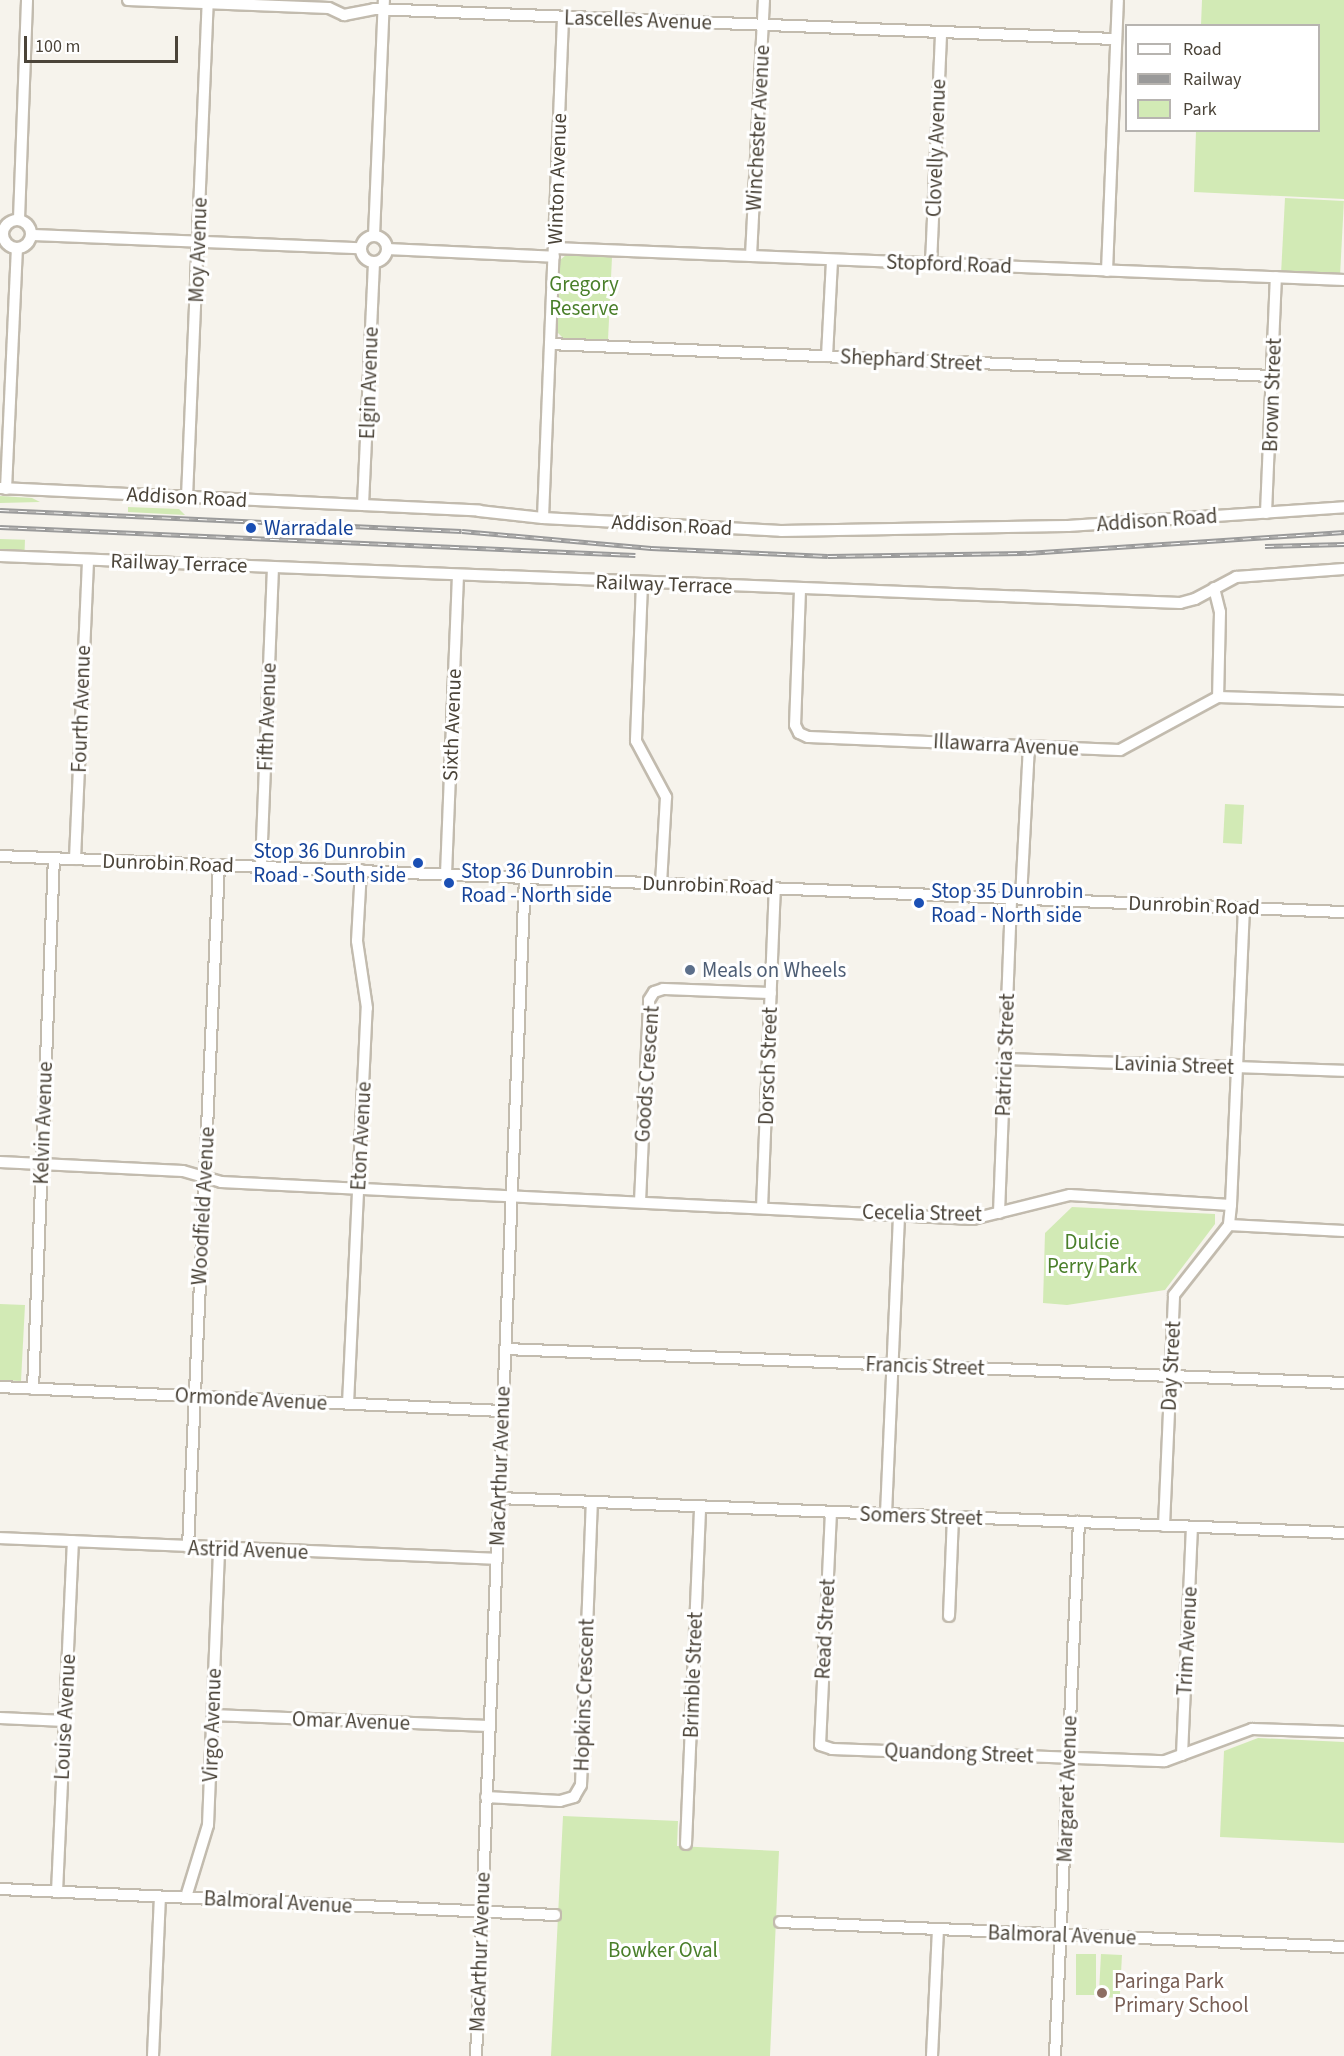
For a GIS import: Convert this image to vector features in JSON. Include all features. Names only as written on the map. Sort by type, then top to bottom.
[{"type":"street","points":[[18,219],[27,0]]},
{"type":"street","name":"Lascelles Avenue","points":[[128,0],[329,8],[344,15],[384,5],[563,18],[1115,39]]},
{"type":"street","name":"Winchester Avenue","points":[[751,256],[764,0]]},
{"type":"street","points":[[1107,271],[1118,0]]},
{"type":"street","name":"Moy Avenue","points":[[187,496],[207,3]]},
{"type":"street","points":[[374,236],[384,5]]},
{"type":"street","name":"Winton Avenue","points":[[543,519],[563,18]]},
{"type":"street","name":"Clovelly Avenue","points":[[931,264],[941,32]]},
{"type":"street","points":[[18,219],[26,222],[32,235],[29,243],[17,248],[9,245],[1,233],[10,221],[18,219]]},
{"type":"street","points":[[32,235],[361,248]]},
{"type":"street","points":[[374,236],[385,241],[387,249],[382,260],[374,262],[363,256],[361,248],[364,241],[374,236]]},
{"type":"street","points":[[3,488],[17,248]]},
{"type":"street","name":"Stopford Road","points":[[387,249],[751,256],[1344,280]]},
{"type":"street","points":[[827,356],[832,260]]},
{"type":"street","name":"Elgin Avenue","points":[[363,505],[374,262]]},
{"type":"street","name":"Brown Street","points":[[1266,513],[1276,278]]},
{"type":"street","name":"Shephard Street","points":[[550,344],[1272,376]]},
{"type":"street","name":"Addison Road","points":[[3,488],[363,505],[543,519],[781,531],[1068,526],[1344,507]]},
{"type":"street","name":"Railway Terrace","points":[[0,556],[800,590],[810,587],[1180,603],[1236,577],[1344,569]]},
{"type":"street","name":"Fourth Avenue","points":[[75,859],[88,560]]},
{"type":"street","name":"Fifth Avenue","points":[[261,866],[273,567]]},
{"type":"street","name":"Sixth Avenue","points":[[446,874],[458,576]]},
{"type":"street","points":[[642,583],[636,741],[666,797],[661,883]]},
{"type":"street","points":[[1214,588],[1220,612],[1218,697],[1344,701]]},
{"type":"street","name":"Illawarra Avenue","points":[[800,590],[795,725],[799,733],[808,737],[1120,750],[1218,697]]},
{"type":"street","name":"Patricia Street","points":[[999,1213],[1005,1059],[1029,746]]},
{"type":"street","name":"Dunrobin Road","points":[[0,856],[1344,912]]},
{"type":"street","name":"Kelvin Avenue","points":[[33,1389],[54,858]]},
{"type":"street","name":"Woodfield Avenue","points":[[188,1547],[219,865]]},
{"type":"street","name":"Eton Avenue","points":[[348,1404],[367,1008],[357,941],[361,870]]},
{"type":"street","name":"MacArthur Avenue","points":[[476,2056],[525,877]]},
{"type":"street","name":"Dorsch Street","points":[[762,1208],[775,888]]},
{"type":"street","points":[[1244,908],[1229,1225],[1344,1231]]},
{"type":"street","name":"Goods Crescent","points":[[640,1202],[649,1000],[663,989],[771,993]]},
{"type":"street","name":"Lavinia Street","points":[[1005,1059],[1344,1071]]},
{"type":"street","name":"Cecelia Street","points":[[0,1162],[183,1171],[221,1182],[973,1219],[1070,1196],[1231,1205]]},
{"type":"street","points":[[886,1514],[899,1215]]},
{"type":"street","name":"Day Street","points":[[1164,1526],[1174,1295],[1229,1225]]},
{"type":"street","name":"Francis Street","points":[[505,1349],[1344,1383]]},
{"type":"street","name":"Ormonde Avenue","points":[[0,1387],[502,1411]]},
{"type":"street","name":"Somers Street","points":[[499,1498],[1344,1533]]},
{"type":"street","name":"Hopkins Crescent","points":[[486,1797],[560,1802],[574,1797],[581,1785],[592,1502]]},
{"type":"street","name":"Brimble Street","points":[[686,1844],[700,1507]]},
{"type":"street","name":"Read Street","points":[[820,1745],[831,1512]]},
{"type":"street","points":[[949,1616],[953,1517]]},
{"type":"street","name":"Margaret Avenue","points":[[1055,2056],[1079,1522]]},
{"type":"street","name":"Trim Avenue","points":[[1182,1755],[1192,1527]]},
{"type":"street","name":"Astrid Avenue","points":[[0,1538],[496,1559]]},
{"type":"street","name":"Louise Avenue","points":[[57,1892],[74,1541]]},
{"type":"street","name":"Virgo Avenue","points":[[186,1897],[208,1825],[219,1549]]},
{"type":"street","name":"Omar Avenue","points":[[213,1715],[489,1726]]},
{"type":"street","points":[[0,1718],[65,1722]]},
{"type":"street","name":"Quandong Street","points":[[820,1745],[832,1749],[1165,1761],[1252,1729],[1344,1732]]},
{"type":"street","name":"Balmoral Avenue","points":[[0,1889],[555,1915]]},
{"type":"street","points":[[153,2056],[160,1897]]},
{"type":"street","name":"Balmoral Avenue","points":[[780,1922],[1344,1947]]},
{"type":"street","points":[[932,2056],[938,1929]]},
{"type":"green space","points":[[1202,0],[1344,0],[1344,199],[1194,192],[1196,132],[1320,132],[1320,24],[1201,24]]},
{"type":"green space","points":[[1285,198],[1344,201],[1340,274],[1281,271]]},
{"type":"green space","name":"Gregory Reserve","points":[[566,255],[612,257],[608,340],[563,338],[557,332],[560,260]]},
{"type":"green space","points":[[0,496],[32,498],[40,502],[0,503]]},
{"type":"green space","points":[[128,507],[179,509],[185,515],[128,512]]},
{"type":"green space","points":[[0,539],[25,540],[25,551],[0,550]]},
{"type":"green space","points":[[1225,804],[1244,805],[1242,844],[1223,843]]},
{"type":"green space","name":"Dulcie Perry Park","points":[[1072,1207],[1215,1214],[1215,1224],[1165,1290],[1067,1305],[1043,1303],[1045,1233]]},
{"type":"green space","points":[[0,1304],[25,1305],[21,1381],[0,1380]]},
{"type":"green space","points":[[1258,1738],[1344,1742],[1344,1843],[1220,1837],[1224,1751]]},
{"type":"green space","name":"Bowker Oval","points":[[563,1816],[678,1821],[677,1846],[779,1851],[770,2056],[551,2056]]},
{"type":"green space","points":[[1076,1954],[1096,1954],[1096,1995],[1076,1995]]},
{"type":"green space","points":[[1101,1954],[1122,1955],[1120,1998],[1099,1997]]},
{"type":"railway","points":[[0,510],[462,531],[651,548],[828,556],[1027,553],[1344,532]]},
{"type":"railway","points":[[0,527],[635,555]]},
{"type":"railway","points":[[1265,546],[1344,544]]},
{"type":"place","name":"Warradale","points":[[251,528]]},
{"type":"place","name":"Stop 36 Dunrobin Road - South side","points":[[418,863]]},
{"type":"place","name":"Stop 36 Dunrobin Road - North side","points":[[449,883]]},
{"type":"place","name":"Stop 35 Dunrobin Road - North side","points":[[919,903]]},
{"type":"place","name":"Meals on Wheels","points":[[690,970]]},
{"type":"place","name":"Paringa Park Primary School","points":[[1102,1993]]}]
